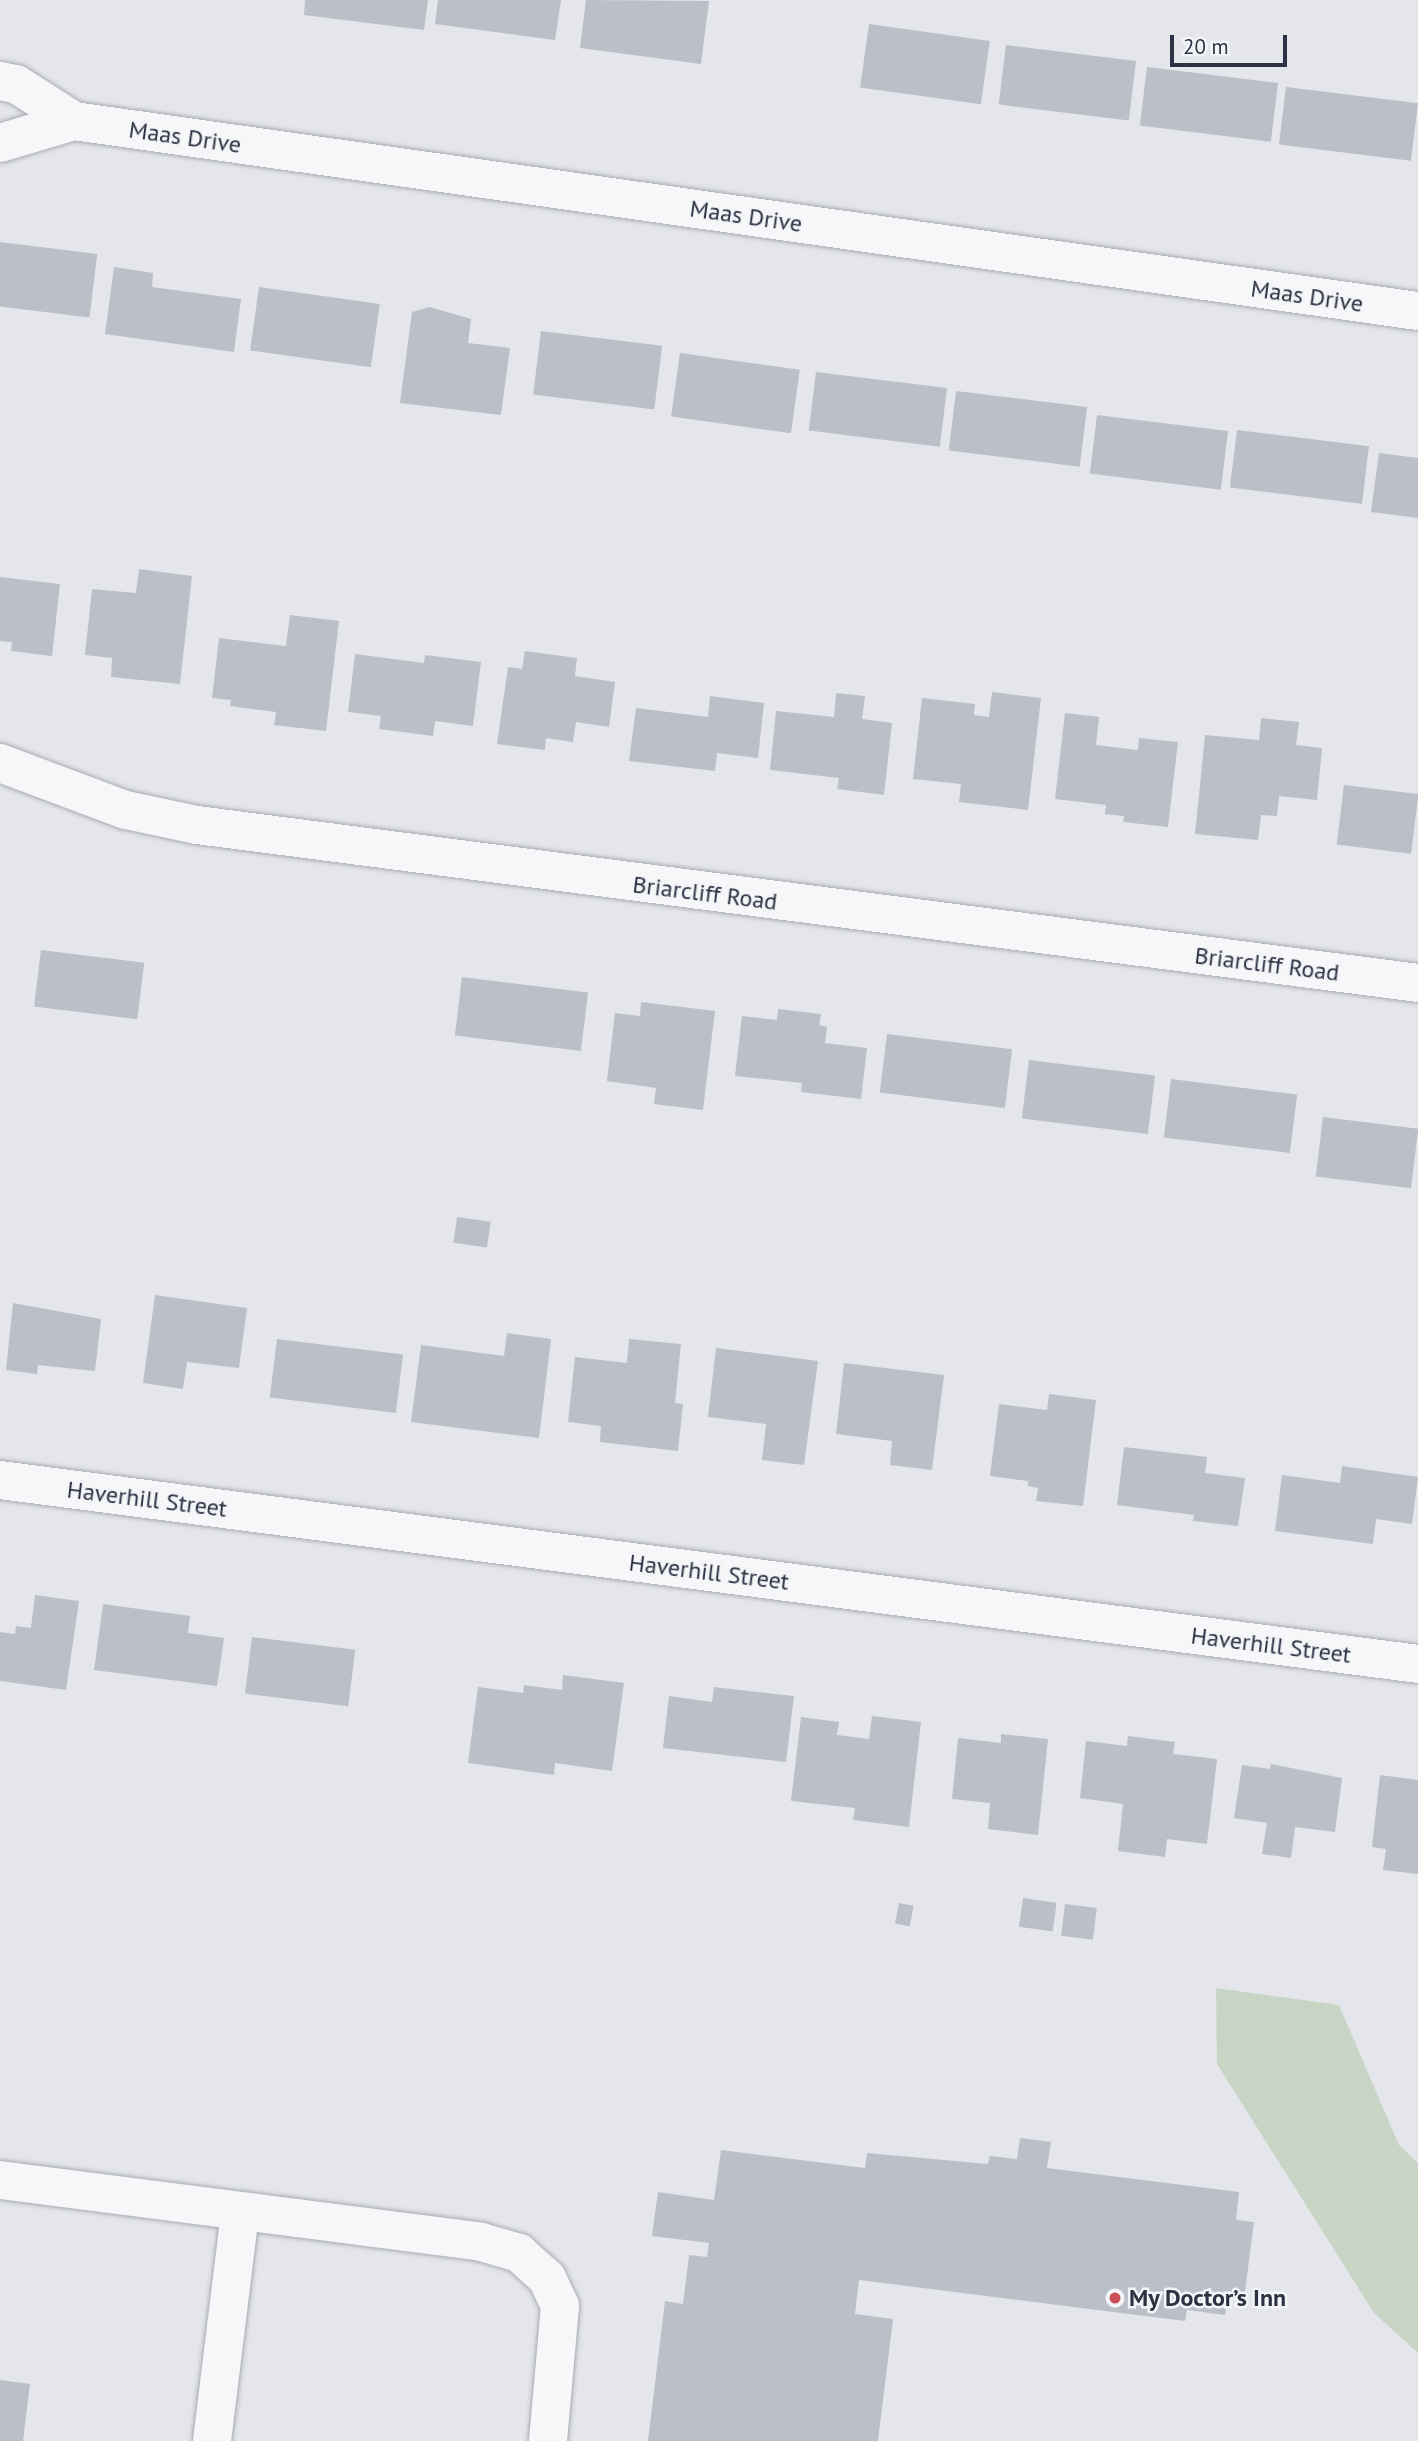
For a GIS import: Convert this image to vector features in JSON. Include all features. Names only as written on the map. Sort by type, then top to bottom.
[{"type":"street","name":"Maas Drive","points":[[0,81],[16,83],[74,121]]},
{"type":"street","name":"Maas Drive","points":[[0,143],[74,121],[1418,312]]},
{"type":"street","name":"Briarcliff Road","points":[[0,763],[126,810],[197,825],[1418,983]]},
{"type":"street","name":"Haverhill Street","points":[[0,1480],[1418,1664]]},
{"type":"street","points":[[0,2180],[481,2242],[519,2253],[536,2266],[555,2288],[560,2306],[548,2441]]},
{"type":"street","points":[[212,2441],[240,2212]]},
{"type":"green space","points":[[1216,1988],[1339,2005],[1399,2145],[1418,2163],[1418,2353],[1374,2313],[1217,2064]]},
{"type":"building","points":[[305,0],[428,0],[424,30],[304,15]]},
{"type":"building","points":[[438,0],[561,0],[555,40],[435,24]]},
{"type":"building","points":[[586,0],[709,1],[701,64],[580,48]]},
{"type":"building","points":[[869,24],[990,41],[981,104],[860,87]]},
{"type":"building","points":[[1006,45],[1136,61],[1129,121],[999,105]]},
{"type":"building","points":[[1147,67],[1278,83],[1271,142],[1140,126]]},
{"type":"building","points":[[1286,87],[1418,103],[1411,161],[1279,145]]},
{"type":"building","points":[[0,242],[97,254],[89,317],[0,306]]},
{"type":"building","points":[[114,267],[153,273],[152,287],[241,299],[234,352],[105,334]]},
{"type":"building","points":[[259,287],[380,304],[371,367],[250,350]]},
{"type":"building","points":[[430,307],[471,319],[468,343],[510,348],[501,415],[400,403],[412,312]]},
{"type":"building","points":[[541,331],[662,346],[654,409],[533,395]]},
{"type":"building","points":[[680,353],[800,370],[791,433],[671,416]]},
{"type":"building","points":[[816,372],[947,388],[940,447],[809,431]]},
{"type":"building","points":[[956,391],[1087,407],[1080,467],[949,451]]},
{"type":"building","points":[[1097,415],[1228,431],[1221,490],[1090,474]]},
{"type":"building","points":[[1237,430],[1369,446],[1362,504],[1230,488]]},
{"type":"building","points":[[1379,453],[1418,458],[1418,518],[1371,512]]},
{"type":"building","points":[[139,569],[192,576],[180,684],[111,677],[112,658],[85,655],[92,589],[136,593]]},
{"type":"building","points":[[0,577],[60,584],[52,656],[11,651],[12,642],[0,641]]},
{"type":"building","points":[[290,615],[339,621],[326,731],[274,725],[276,712],[230,706],[231,700],[212,698],[219,638],[286,646]]},
{"type":"building","points":[[525,651],[577,658],[575,676],[615,682],[609,727],[576,722],[573,742],[546,738],[545,750],[497,744],[508,667],[522,669]]},
{"type":"building","points":[[355,654],[424,663],[425,655],[481,662],[473,726],[435,721],[433,736],[379,729],[381,716],[348,712]]},
{"type":"building","points":[[992,692],[1041,698],[1028,810],[959,802],[961,784],[913,779],[922,698],[975,704],[974,715],[989,717]]},
{"type":"building","points":[[836,693],[865,696],[862,719],[892,723],[884,795],[837,789],[839,778],[770,770],[776,711],[834,717]]},
{"type":"building","points":[[710,696],[764,703],[758,758],[717,753],[715,771],[629,761],[636,708],[708,717]]},
{"type":"building","points":[[1065,713],[1099,717],[1096,745],[1138,750],[1139,738],[1178,742],[1168,827],[1123,822],[1124,816],[1105,814],[1106,805],[1055,799]]},
{"type":"building","points":[[1261,718],[1299,722],[1296,745],[1322,748],[1317,800],[1279,796],[1277,816],[1261,815],[1258,840],[1195,834],[1205,735],[1259,740]]},
{"type":"building","points":[[1344,785],[1418,794],[1411,854],[1337,845]]},
{"type":"building","points":[[41,950],[144,963],[137,1019],[34,1007]]},
{"type":"building","points":[[462,977],[588,992],[581,1051],[455,1036]]},
{"type":"building","points":[[641,1002],[715,1011],[703,1110],[654,1104],[656,1088],[607,1081],[615,1013],[640,1016]]},
{"type":"building","points":[[778,1009],[821,1014],[819,1025],[827,1027],[825,1043],[867,1048],[861,1099],[801,1092],[802,1083],[735,1076],[742,1016],[777,1020]]},
{"type":"building","points":[[887,1034],[1012,1049],[1005,1108],[880,1093]]},
{"type":"building","points":[[1029,1060],[1155,1075],[1148,1134],[1022,1119]]},
{"type":"building","points":[[1171,1079],[1297,1094],[1290,1153],[1164,1138]]},
{"type":"building","points":[[1323,1117],[1418,1129],[1411,1188],[1316,1177]]},
{"type":"building","points":[[457,1217],[491,1222],[487,1247],[453,1243]]},
{"type":"building","points":[[155,1295],[247,1308],[239,1368],[187,1362],[183,1389],[143,1383]]},
{"type":"building","points":[[13,1303],[101,1319],[95,1371],[38,1365],[37,1374],[6,1370]]},
{"type":"building","points":[[507,1333],[551,1339],[539,1438],[411,1422],[421,1345],[504,1356]]},
{"type":"building","points":[[277,1339],[403,1354],[396,1413],[270,1398]]},
{"type":"building","points":[[629,1339],[681,1344],[675,1403],[683,1404],[678,1451],[600,1442],[601,1426],[568,1422],[575,1357],[627,1363]]},
{"type":"building","points":[[716,1348],[818,1361],[804,1465],[762,1460],[766,1424],[708,1417]]},
{"type":"building","points":[[844,1363],[944,1375],[932,1470],[890,1465],[892,1441],[836,1434]]},
{"type":"building","points":[[1049,1394],[1096,1400],[1083,1506],[1036,1501],[1038,1488],[1028,1486],[1028,1481],[990,1476],[999,1404],[1047,1410]]},
{"type":"building","points":[[1124,1447],[1207,1457],[1205,1473],[1245,1478],[1238,1526],[1193,1521],[1194,1515],[1117,1505]]},
{"type":"building","points":[[1342,1466],[1418,1477],[1412,1524],[1376,1519],[1373,1544],[1275,1531],[1282,1475],[1340,1483]]},
{"type":"building","points":[[35,1595],[79,1601],[66,1690],[0,1681],[0,1632],[15,1634],[16,1626],[31,1628]]},
{"type":"building","points":[[103,1604],[190,1616],[188,1633],[224,1638],[217,1686],[94,1670]]},
{"type":"building","points":[[252,1637],[355,1650],[348,1706],[245,1694]]},
{"type":"building","points":[[563,1675],[624,1683],[612,1771],[555,1763],[554,1775],[468,1763],[478,1687],[523,1693],[524,1685],[562,1690]]},
{"type":"building","points":[[714,1687],[794,1696],[786,1762],[663,1748],[669,1696],[712,1702]]},
{"type":"building","points":[[872,1716],[921,1722],[909,1827],[853,1820],[855,1808],[791,1801],[801,1717],[839,1722],[837,1735],[869,1739]]},
{"type":"building","points":[[1001,1734],[1048,1739],[1038,1835],[988,1829],[990,1803],[952,1799],[958,1738],[1001,1743]]},
{"type":"building","points":[[1128,1736],[1175,1742],[1173,1754],[1217,1759],[1207,1844],[1167,1839],[1165,1857],[1118,1851],[1123,1804],[1080,1798],[1086,1741],[1127,1746]]},
{"type":"building","points":[[1271,1764],[1342,1778],[1335,1832],[1295,1827],[1291,1858],[1262,1854],[1267,1823],[1234,1818],[1242,1765],[1270,1769]]},
{"type":"building","points":[[1380,1775],[1418,1780],[1418,1874],[1383,1870],[1386,1849],[1372,1847]]},
{"type":"building","points":[[1023,1898],[1057,1903],[1053,1931],[1019,1927]]},
{"type":"building","points":[[899,1903],[914,1906],[910,1926],[895,1924]]},
{"type":"building","points":[[1065,1904],[1097,1908],[1093,1940],[1061,1936]]},
{"type":"building","name":"My Doctor’s Inn","points":[[1020,2138],[1051,2142],[1047,2168],[1239,2192],[1236,2220],[1254,2222],[1244,2299],[1228,2297],[1225,2315],[1187,2310],[1185,2321],[859,2280],[855,2314],[893,2319],[878,2441],[648,2441],[665,2301],[683,2304],[689,2255],[707,2257],[709,2243],[652,2236],[658,2192],[714,2200],[721,2150],[865,2168],[867,2153],[988,2164],[990,2156],[1017,2159]]},
{"type":"building","points":[[0,2380],[30,2384],[23,2441],[0,2441]]},
{"type":"place","name":"My Doctor’s Inn","points":[[1115,2298]]}]
